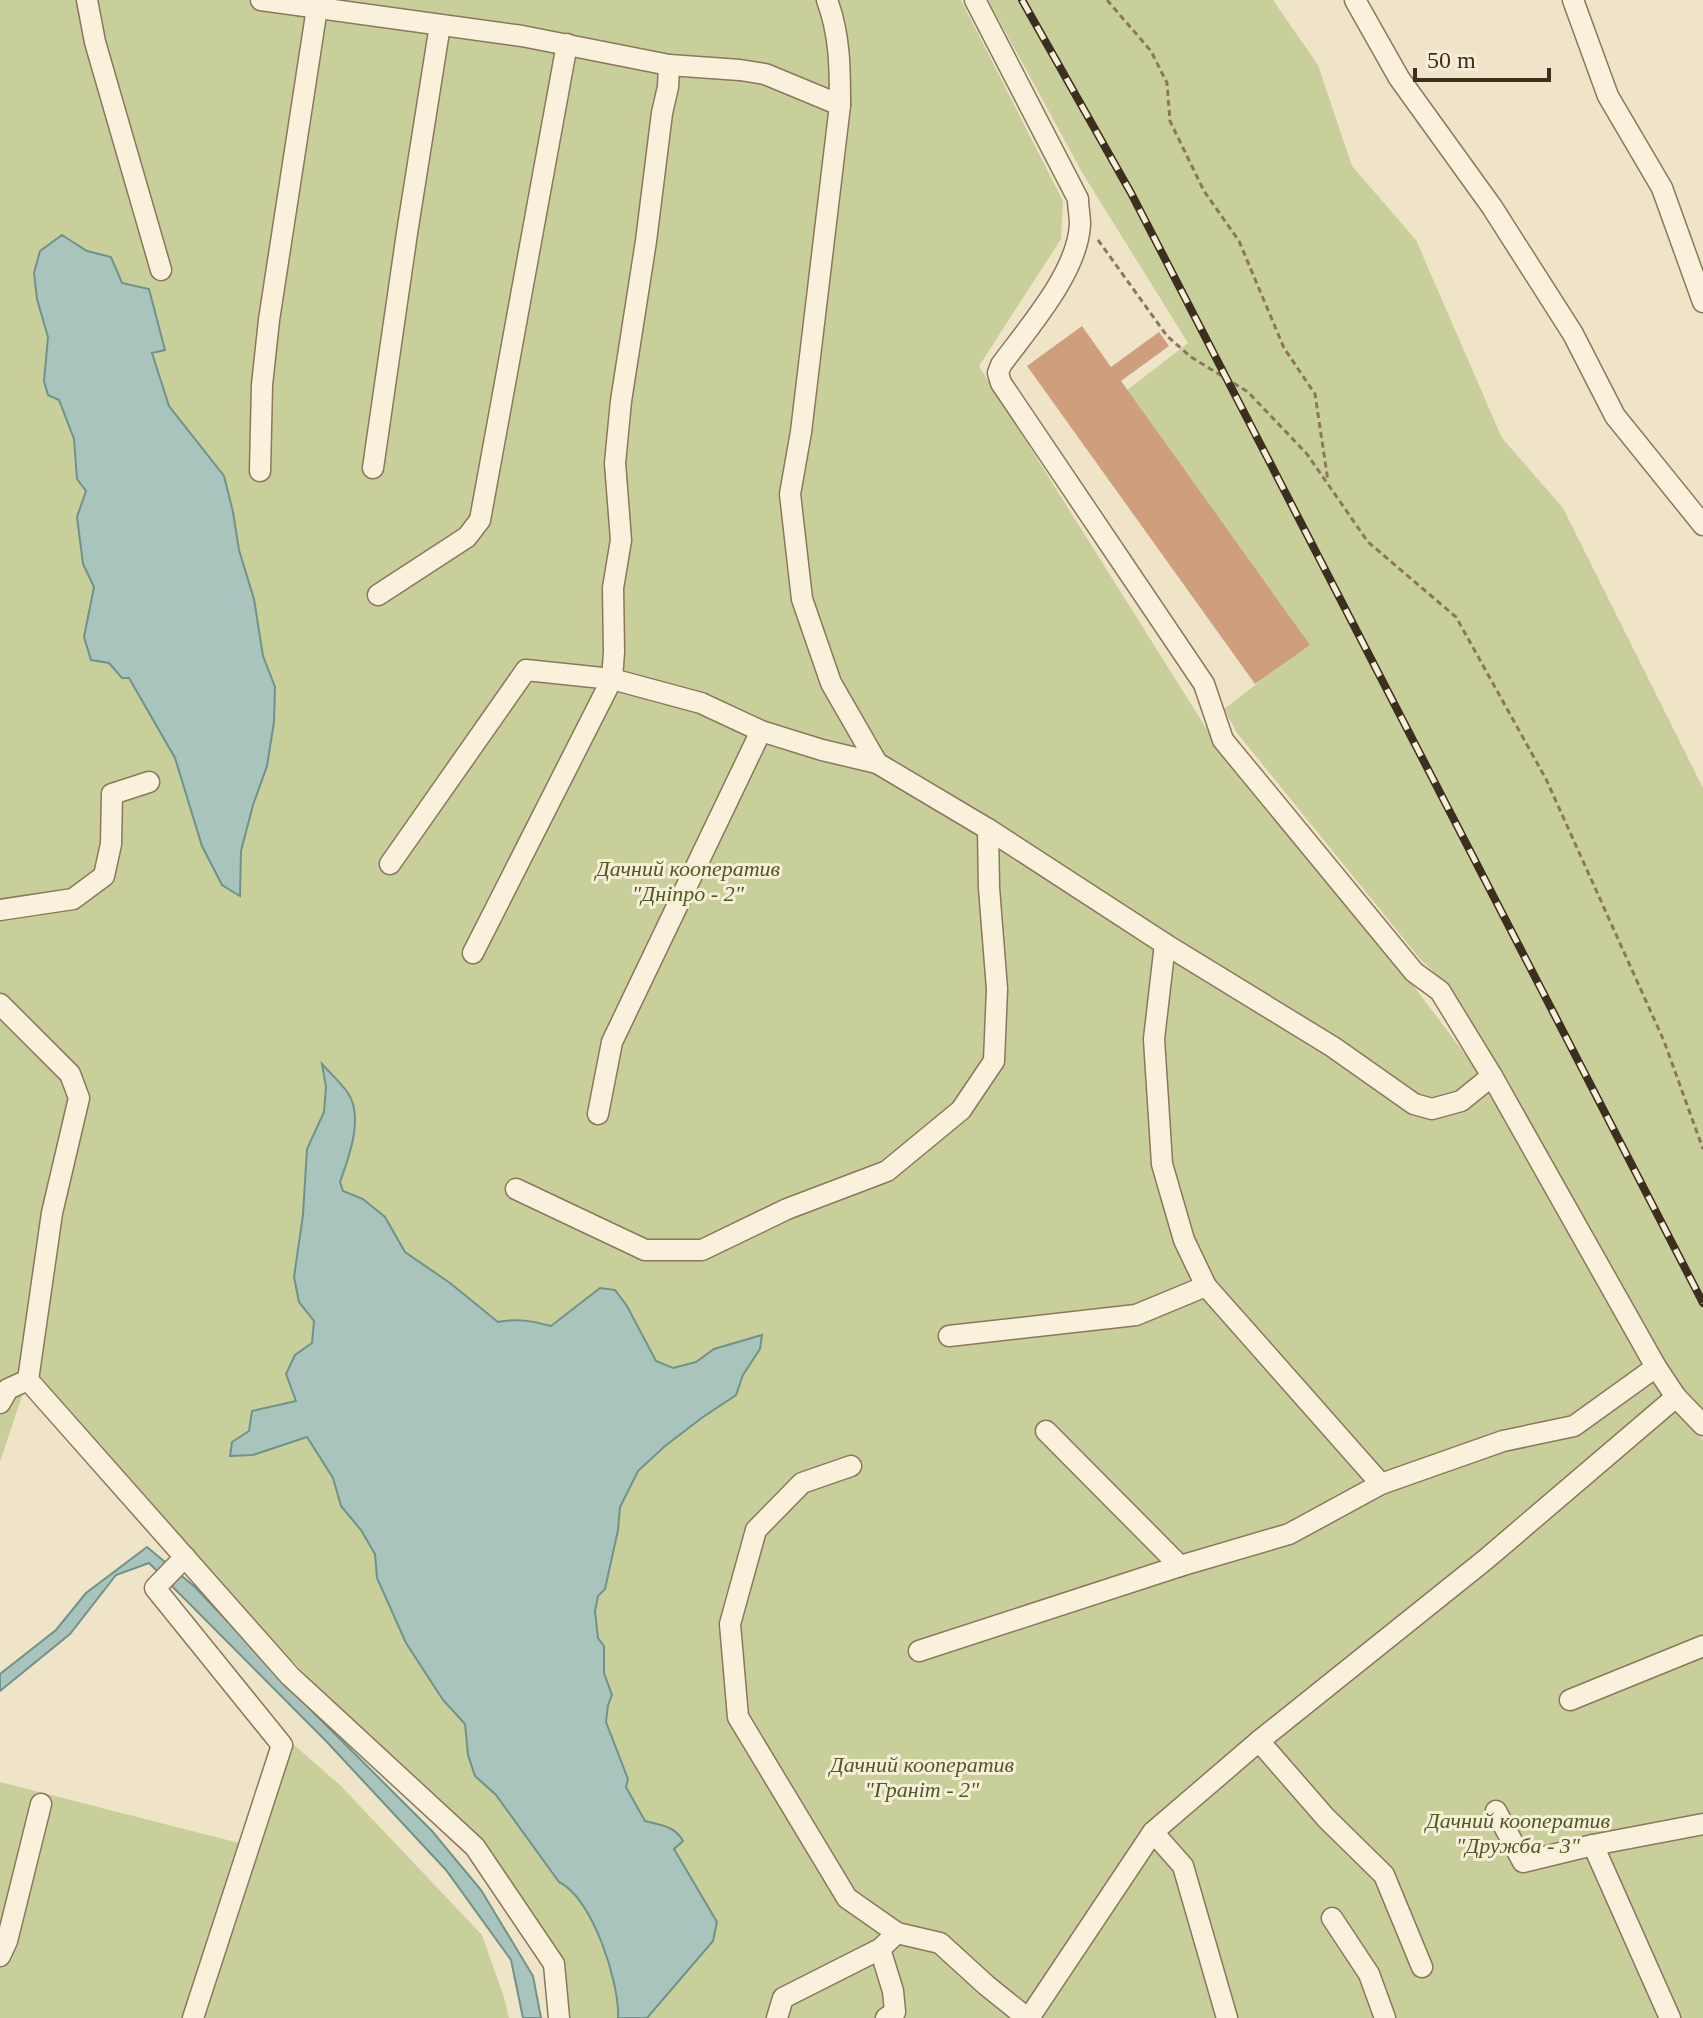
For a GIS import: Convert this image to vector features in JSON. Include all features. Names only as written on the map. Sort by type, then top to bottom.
[{"type":"lane","points":[[87,0],[98,56],[161,270]]},
{"type":"lane","points":[[261,0],[483,30],[669,65],[765,74],[840,105]]},
{"type":"lane","points":[[827,0],[840,54],[840,105],[801,432],[790,494],[802,599],[831,683],[877,763]]},
{"type":"lane","points":[[975,0],[1078,199],[1080,226],[1066,271],[1001,365],[998,373],[1001,383],[1204,684],[1223,740],[1414,972],[1440,991],[1492,1076],[1656,1367],[1676,1397],[1703,1425]]},
{"type":"lane","points":[[1355,0],[1399,78],[1492,207],[1573,334],[1615,416],[1703,525]]},
{"type":"lane","points":[[1573,0],[1608,96],[1662,188],[1703,302]]},
{"type":"lane","points":[[260,471],[262,385],[268,333],[317,8]]},
{"type":"lane","points":[[373,468],[440,25]]},
{"type":"lane","points":[[378,595],[467,537],[480,520],[567,44]]},
{"type":"lane","points":[[473,953],[612,679],[613,588],[621,540],[616,493],[621,401],[669,65]]},
{"type":"lane","points":[[390,864],[526,670],[612,679],[701,703],[761,731],[877,763],[988,829],[1165,944],[1333,1047],[1414,1104],[1432,1109],[1461,1101],[1492,1076]]},
{"type":"lane","points":[[598,1114],[612,1042],[761,731]]},
{"type":"lane","points":[[0,910],[73,899],[104,876],[111,844],[112,794],[149,782]]},
{"type":"lane","points":[[516,1189],[645,1250],[702,1250],[787,1209],[887,1171],[961,1110],[994,1061],[997,989],[988,829]]},
{"type":"lane","points":[[1165,944],[1154,1039],[1162,1164],[1184,1240],[1206,1286],[1381,1484]]},
{"type":"lane","points":[[0,1004],[70,1074],[79,1098],[52,1213],[28,1380],[290,1676],[475,1847],[554,1964],[559,2018]]},
{"type":"lane","points":[[949,1336],[1136,1315],[1206,1286]]},
{"type":"lane","points":[[919,1651],[1289,1534],[1381,1484],[1503,1441],[1574,1426],[1656,1367]]},
{"type":"lane","points":[[0,1403],[8,1389],[28,1380]]},
{"type":"lane","points":[[851,1466],[802,1483],[756,1530],[730,1624],[738,1717],[847,1898],[897,1933],[940,1943],[1028,2018],[1153,1832],[1259,1741],[1485,1560],[1676,1397]]},
{"type":"lane","points":[[1046,1431],[1180,1566]]},
{"type":"lane","points":[[185,1557],[155,1588],[282,1745],[193,2018]]},
{"type":"lane","points":[[1570,1700],[1703,1646]]},
{"type":"lane","points":[[1259,1741],[1326,1818],[1384,1875],[1422,1967]]},
{"type":"lane","points":[[0,1956],[7,1941],[41,1804]]},
{"type":"lane","points":[[1496,1811],[1523,1862],[1703,1824]]},
{"type":"lane","points":[[1153,1832],[1183,1866],[1227,2018]]},
{"type":"lane","points":[[1593,1845],[1670,2018]]},
{"type":"lane","points":[[1332,1918],[1369,1974],[1385,2018]]},
{"type":"lane","points":[[777,2018],[783,1998],[880,1949],[897,1933]]},
{"type":"lane","points":[[880,1949],[893,1991],[895,2012],[886,2018]]},
{"type":"path","points":[[1107,0],[1151,51],[1167,83],[1170,121],[1204,191],[1239,241],[1284,348],[1315,394],[1328,485]]},
{"type":"path","points":[[1094,234],[1167,336],[1191,357],[1248,392],[1307,454],[1368,542],[1456,617],[1546,779],[1664,1041],[1703,1149]]},
{"type":"green space","points":[[0,0],[961,0],[1063,201],[1061,239],[979,366],[1228,763],[1359,913],[1488,1085],[1662,1391],[1703,1440],[1703,2018],[569,2018],[562,1958],[390,1757],[281,1650],[163,1516],[27,1381],[0,1462]]},
{"type":"green space","points":[[988,0],[1273,0],[1318,65],[1352,166],[1416,240],[1502,438],[1563,508],[1703,788],[1703,1411],[1660,1362],[1452,989],[1420,959],[1237,733],[1224,709],[1303,648],[1122,394],[1188,343],[1083,174]]},
{"type":"green space","points":[[277,1730],[341,1786],[482,1935],[509,2018],[0,2018],[0,1782],[247,1845]]},
{"type":"water","points":[[62,235],[87,251],[111,257],[122,283],[149,289],[165,350],[152,353],[169,406],[224,476],[239,550],[254,599],[263,656],[275,687],[274,722],[267,766],[241,851],[240,896],[222,885],[202,846],[175,758],[129,678],[122,678],[109,663],[91,660],[84,637],[94,587],[83,564],[77,517],[86,491],[77,479],[74,439],[59,400],[48,395],[44,381],[48,337],[37,299],[34,273],[40,251]]},
{"type":"water","points":[[322,1064],[348,1093],[355,1114],[353,1137],[340,1182],[343,1191],[363,1199],[385,1217],[405,1252],[498,1322],[512,1320],[551,1326],[600,1288],[615,1290],[656,1361],[673,1368],[696,1362],[714,1349],[762,1335],[760,1349],[743,1375],[736,1395],[665,1446],[638,1471],[620,1507],[605,1589],[598,1596],[595,1611],[598,1638],[604,1646],[604,1673],[612,1695],[606,1722],[628,1779],[626,1787],[645,1821],[667,1827],[680,1836],[683,1841],[674,1849],[717,1922],[713,1941],[647,2018],[618,2018],[609,1964],[593,1922],[571,1891],[559,1882],[496,1795],[475,1776],[468,1755],[465,1724],[443,1700],[406,1643],[377,1578],[375,1554],[361,1530],[341,1506],[333,1478],[307,1437],[253,1455],[230,1456],[232,1442],[249,1431],[252,1411],[296,1401],[286,1374],[295,1355],[312,1343],[314,1321],[299,1302],[294,1277],[303,1215],[307,1149],[324,1112],[326,1087]]},
{"type":"water","points":[[147,1547],[195,1587],[314,1713],[432,1831],[481,1890],[533,1976],[541,2018],[523,2018],[511,1960],[446,1870],[326,1741],[149,1563],[116,1575],[70,1634],[0,1691],[0,1674],[56,1630],[86,1593]]},
{"type":"building","points":[[1082,326],[1111,367],[1159,332],[1169,346],[1121,381],[1310,645],[1255,684],[1027,366]]},
{"type":"railway","points":[[1022,0],[1131,193],[1703,1303]]},
{"type":"park label","name":"Дачний кооператив \"Дніпро - 2\"","points":[[688,880]]},
{"type":"park label","name":"Дачний кооператив \"Граніт - 2\"","points":[[922,1776]]},
{"type":"park label","name":"Дачний кооператив \"Дружба - 3\"","points":[[1518,1832]]}]
